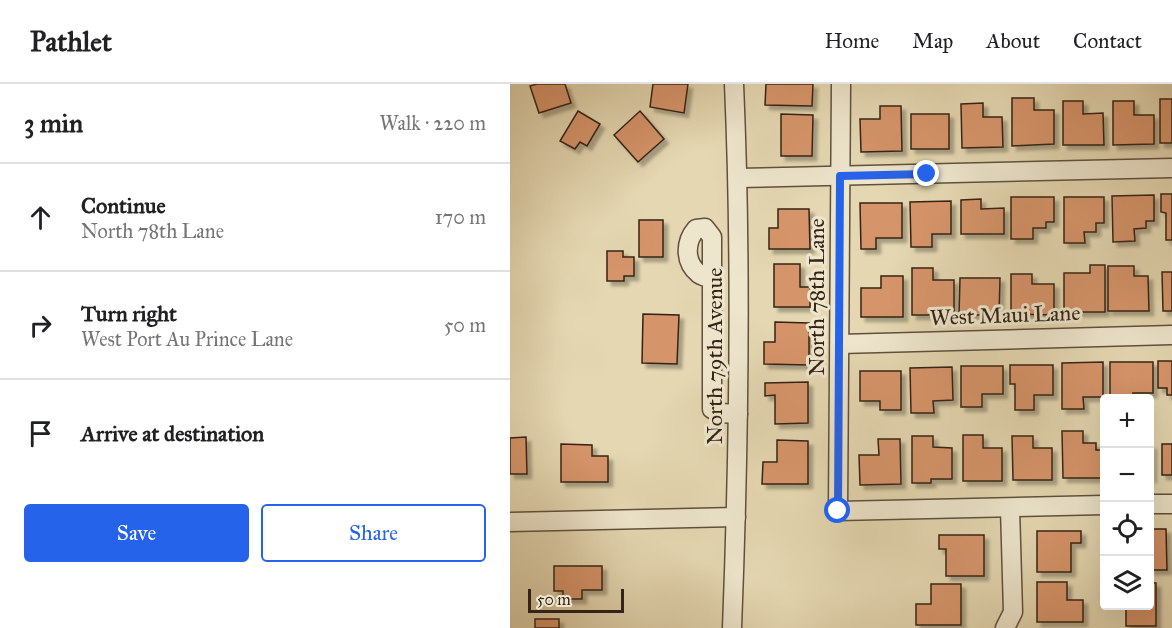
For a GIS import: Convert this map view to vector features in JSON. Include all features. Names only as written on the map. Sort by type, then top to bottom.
[{"type":"street","name":"North 79th Avenue","points":[[732,628],[738,414],[738,178],[734,84]]},
{"type":"street","name":"North 78th Lane","points":[[841,84],[838,511],[1010,508]]},
{"type":"street","points":[[738,178],[1172,168]]},
{"type":"street","points":[[713,279],[712,409],[720,413],[738,414]]},
{"type":"street","name":"West Maui Lane","points":[[840,344],[1172,335]]},
{"type":"street","points":[[1154,504],[1172,504]]},
{"type":"street","points":[[1005,628],[1013,612],[1010,508],[1100,506]]},
{"type":"street","points":[[510,522],[736,517]]},
{"type":"building","points":[[565,84],[571,103],[539,113],[530,86]]},
{"type":"building","points":[[653,84],[688,84],[684,113],[650,107]]},
{"type":"building","points":[[766,84],[813,84],[812,106],[765,105]]},
{"type":"building","points":[[1012,98],[1034,98],[1034,110],[1054,110],[1054,144],[1012,146]]},
{"type":"building","points":[[1160,99],[1172,99],[1172,143],[1160,143]]},
{"type":"building","points":[[1063,101],[1083,101],[1083,114],[1103,113],[1104,145],[1063,145]]},
{"type":"building","points":[[1113,101],[1134,101],[1134,115],[1154,115],[1154,144],[1113,145]]},
{"type":"building","points":[[983,103],[983,117],[1002,117],[1003,147],[962,148],[961,104]]},
{"type":"building","points":[[880,106],[901,106],[902,151],[861,152],[860,119],[880,119]]},
{"type":"building","points":[[578,111],[600,124],[587,146],[580,142],[575,149],[560,141]]},
{"type":"building","points":[[640,111],[664,139],[638,162],[614,135]]},
{"type":"building","points":[[781,114],[813,115],[812,156],[781,156]]},
{"type":"building","points":[[911,114],[949,114],[949,149],[911,149]]},
{"type":"building","points":[[1161,194],[1172,194],[1172,240],[1166,240],[1166,213],[1161,212]]},
{"type":"building","points":[[1154,195],[1154,221],[1146,221],[1146,228],[1134,229],[1135,241],[1113,242],[1112,196]]},
{"type":"building","points":[[1011,197],[1054,197],[1054,222],[1046,222],[1046,228],[1033,228],[1033,239],[1011,239]]},
{"type":"building","points":[[1064,197],[1104,197],[1104,223],[1096,223],[1096,232],[1084,232],[1085,243],[1064,243]]},
{"type":"building","points":[[981,199],[981,209],[1004,208],[1004,234],[961,234],[961,200]]},
{"type":"building","points":[[951,201],[951,234],[932,234],[932,247],[911,247],[910,202]]},
{"type":"building","points":[[860,203],[902,203],[902,238],[876,238],[876,249],[861,249]]},
{"type":"building","points":[[778,209],[809,209],[810,249],[769,249],[769,228],[778,228]]},
{"type":"building","points":[[639,220],[663,220],[663,257],[639,257]]},
{"type":"building","points":[[607,251],[623,251],[623,257],[634,257],[634,276],[624,276],[624,281],[607,281]]},
{"type":"building","points":[[774,264],[800,264],[800,287],[810,287],[810,307],[774,307]]},
{"type":"building","points":[[1090,265],[1105,265],[1105,312],[1064,312],[1064,273],[1090,273]]},
{"type":"building","points":[[1108,266],[1134,266],[1134,276],[1148,276],[1149,311],[1108,311]]},
{"type":"building","points":[[912,268],[933,268],[933,280],[954,280],[954,315],[912,315]]},
{"type":"building","points":[[1162,272],[1172,272],[1172,311],[1163,311]]},
{"type":"building","points":[[1011,274],[1032,274],[1032,284],[1054,284],[1054,315],[1011,314]]},
{"type":"building","points":[[881,276],[903,276],[903,317],[861,317],[861,288],[881,288]]},
{"type":"building","points":[[960,278],[1000,278],[999,315],[959,315]]},
{"type":"building","points":[[643,314],[679,315],[677,364],[642,363]]},
{"type":"building","points":[[775,322],[809,323],[809,365],[764,364],[764,342],[775,342]]},
{"type":"building","points":[[1158,361],[1172,361],[1172,395],[1167,395],[1167,388],[1158,388]]},
{"type":"building","points":[[1103,362],[1103,394],[1100,394],[1100,397],[1083,397],[1084,409],[1062,409],[1062,363]]},
{"type":"building","points":[[1110,362],[1153,362],[1153,393],[1110,394]]},
{"type":"building","points":[[1010,365],[1053,365],[1053,395],[1034,395],[1034,410],[1015,410],[1015,384],[1010,384]]},
{"type":"building","points":[[961,366],[1003,366],[1003,394],[982,394],[982,407],[961,407]]},
{"type":"building","points":[[952,367],[953,400],[933,401],[934,413],[911,413],[910,368]]},
{"type":"building","points":[[860,371],[901,371],[901,410],[880,410],[880,401],[860,401]]},
{"type":"building","points":[[808,382],[808,423],[775,424],[775,395],[765,396],[765,383]]},
{"type":"building","points":[[1062,431],[1083,431],[1083,443],[1096,443],[1096,450],[1100,450],[1100,478],[1063,478]]},
{"type":"building","points":[[963,435],[983,435],[983,448],[1002,448],[1002,481],[963,481]]},
{"type":"building","points":[[912,436],[933,436],[933,447],[952,448],[952,479],[931,479],[931,483],[912,483]]},
{"type":"building","points":[[1012,436],[1033,436],[1033,448],[1052,448],[1052,480],[1013,480]]},
{"type":"building","points":[[526,437],[527,474],[510,474],[510,438]]},
{"type":"building","points":[[878,439],[900,439],[901,484],[860,485],[859,455],[879,455]]},
{"type":"building","points":[[777,440],[808,441],[808,484],[762,484],[763,462],[777,462]]},
{"type":"building","points":[[561,444],[592,445],[592,456],[608,456],[608,482],[561,482]]},
{"type":"building","points":[[1162,444],[1172,444],[1172,475],[1162,475]]},
{"type":"building","points":[[1154,529],[1166,529],[1167,570],[1154,570]]},
{"type":"building","points":[[1037,531],[1081,531],[1081,543],[1071,543],[1071,572],[1037,572]]},
{"type":"building","points":[[939,535],[984,535],[984,576],[946,576],[946,549],[939,549]]},
{"type":"building","points":[[554,566],[602,566],[602,590],[582,590],[582,599],[563,599],[563,591],[554,591]]},
{"type":"building","points":[[1037,582],[1067,582],[1067,600],[1083,600],[1083,622],[1037,622]]},
{"type":"building","points":[[1154,583],[1156,583],[1156,626],[1126,626],[1126,610],[1154,610]]},
{"type":"building","points":[[931,584],[961,584],[961,625],[916,625],[916,604],[931,604]]},
{"type":"building","points":[[535,619],[559,619],[559,628],[535,628]]},
{"type":"route","points":[[838,511],[840,176],[927,174]]}]
